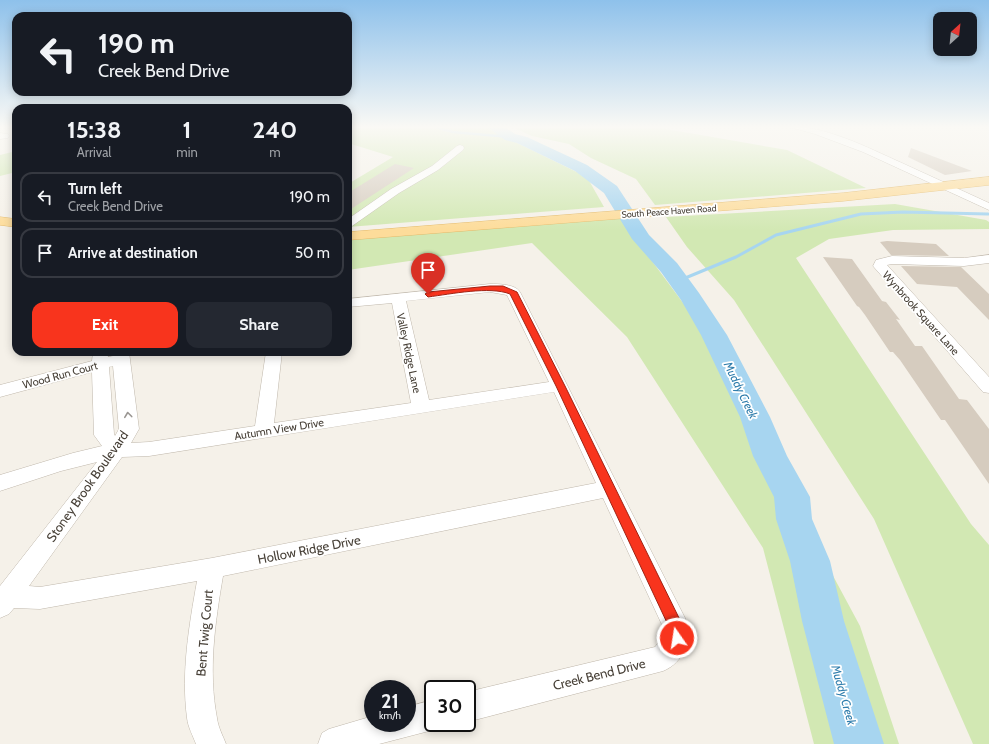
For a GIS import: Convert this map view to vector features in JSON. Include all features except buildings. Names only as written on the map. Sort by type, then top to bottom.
[{"type":"main road","name":"South Peace Haven Road","points":[[352,236],[694,209],[943,187],[989,181]]},
{"type":"main road","points":[[0,221],[12,222]]},
{"type":"street","points":[[352,221],[395,191],[435,168],[444,161]]},
{"type":"street","points":[[885,161],[989,207]]},
{"type":"street","name":"Wynbrook Square Lane","points":[[983,260],[951,262],[892,260],[881,263],[880,266],[989,388]]},
{"type":"street","points":[[983,260],[989,271]]},
{"type":"street","name":"Creek Bend Drive","points":[[352,303],[490,288],[509,290],[515,296],[676,627],[677,638],[672,649],[663,658],[476,705]]},
{"type":"street","name":"Valley Ridge Lane","points":[[398,298],[421,407]]},
{"type":"street","name":"Wood Run Court","points":[[0,391],[100,358],[121,356]]},
{"type":"street","name":"Stoney Brook Boulevard","points":[[4,601],[116,450],[129,428],[121,356]]},
{"type":"street","points":[[264,431],[273,356]]},
{"type":"street","points":[[100,358],[104,435],[116,450]]},
{"type":"street","name":"Autumn View Drive","points":[[0,483],[68,462],[116,450],[149,449],[560,386]]},
{"type":"street","name":"Hollow Ridge Drive","points":[[4,601],[40,598],[212,568],[609,489]]},
{"type":"street","name":"Bent Twig Court","points":[[211,744],[202,719],[198,669],[205,607],[212,568]]},
{"type":"street","points":[[333,744],[340,740],[369,732]]},
{"type":"green space","points":[[0,161],[12,161],[12,173],[0,176]]},
{"type":"green space","points":[[387,161],[554,161],[587,177],[604,207],[352,227],[352,182]]},
{"type":"green space","points":[[597,161],[809,161],[866,188],[655,205],[636,179]]},
{"type":"green space","points":[[895,204],[986,220],[989,222],[989,229],[893,230],[829,239],[796,258],[971,524],[989,545],[989,744],[973,744],[874,519],[734,300],[687,247],[666,217]]},
{"type":"green space","points":[[620,218],[695,319],[860,626],[899,744],[814,744],[763,548],[627,337],[532,243],[352,269],[352,240]]},
{"type":"waterway","name":"Muddy Creek","points":[[566,161],[581,168],[611,190],[642,239],[669,268],[691,298],[714,335],[755,417],[770,456],[792,497],[794,519],[810,561],[823,621],[859,744]]},
{"type":"waterway","points":[[678,281],[736,257],[776,235],[861,214],[903,212],[988,214]]},
{"type":"waterway","name":"Muddy Creek","points":[[852,721],[866,744]]},
{"type":"route","points":[[428,294],[490,288],[503,288],[513,292],[676,627],[677,638]]}]
